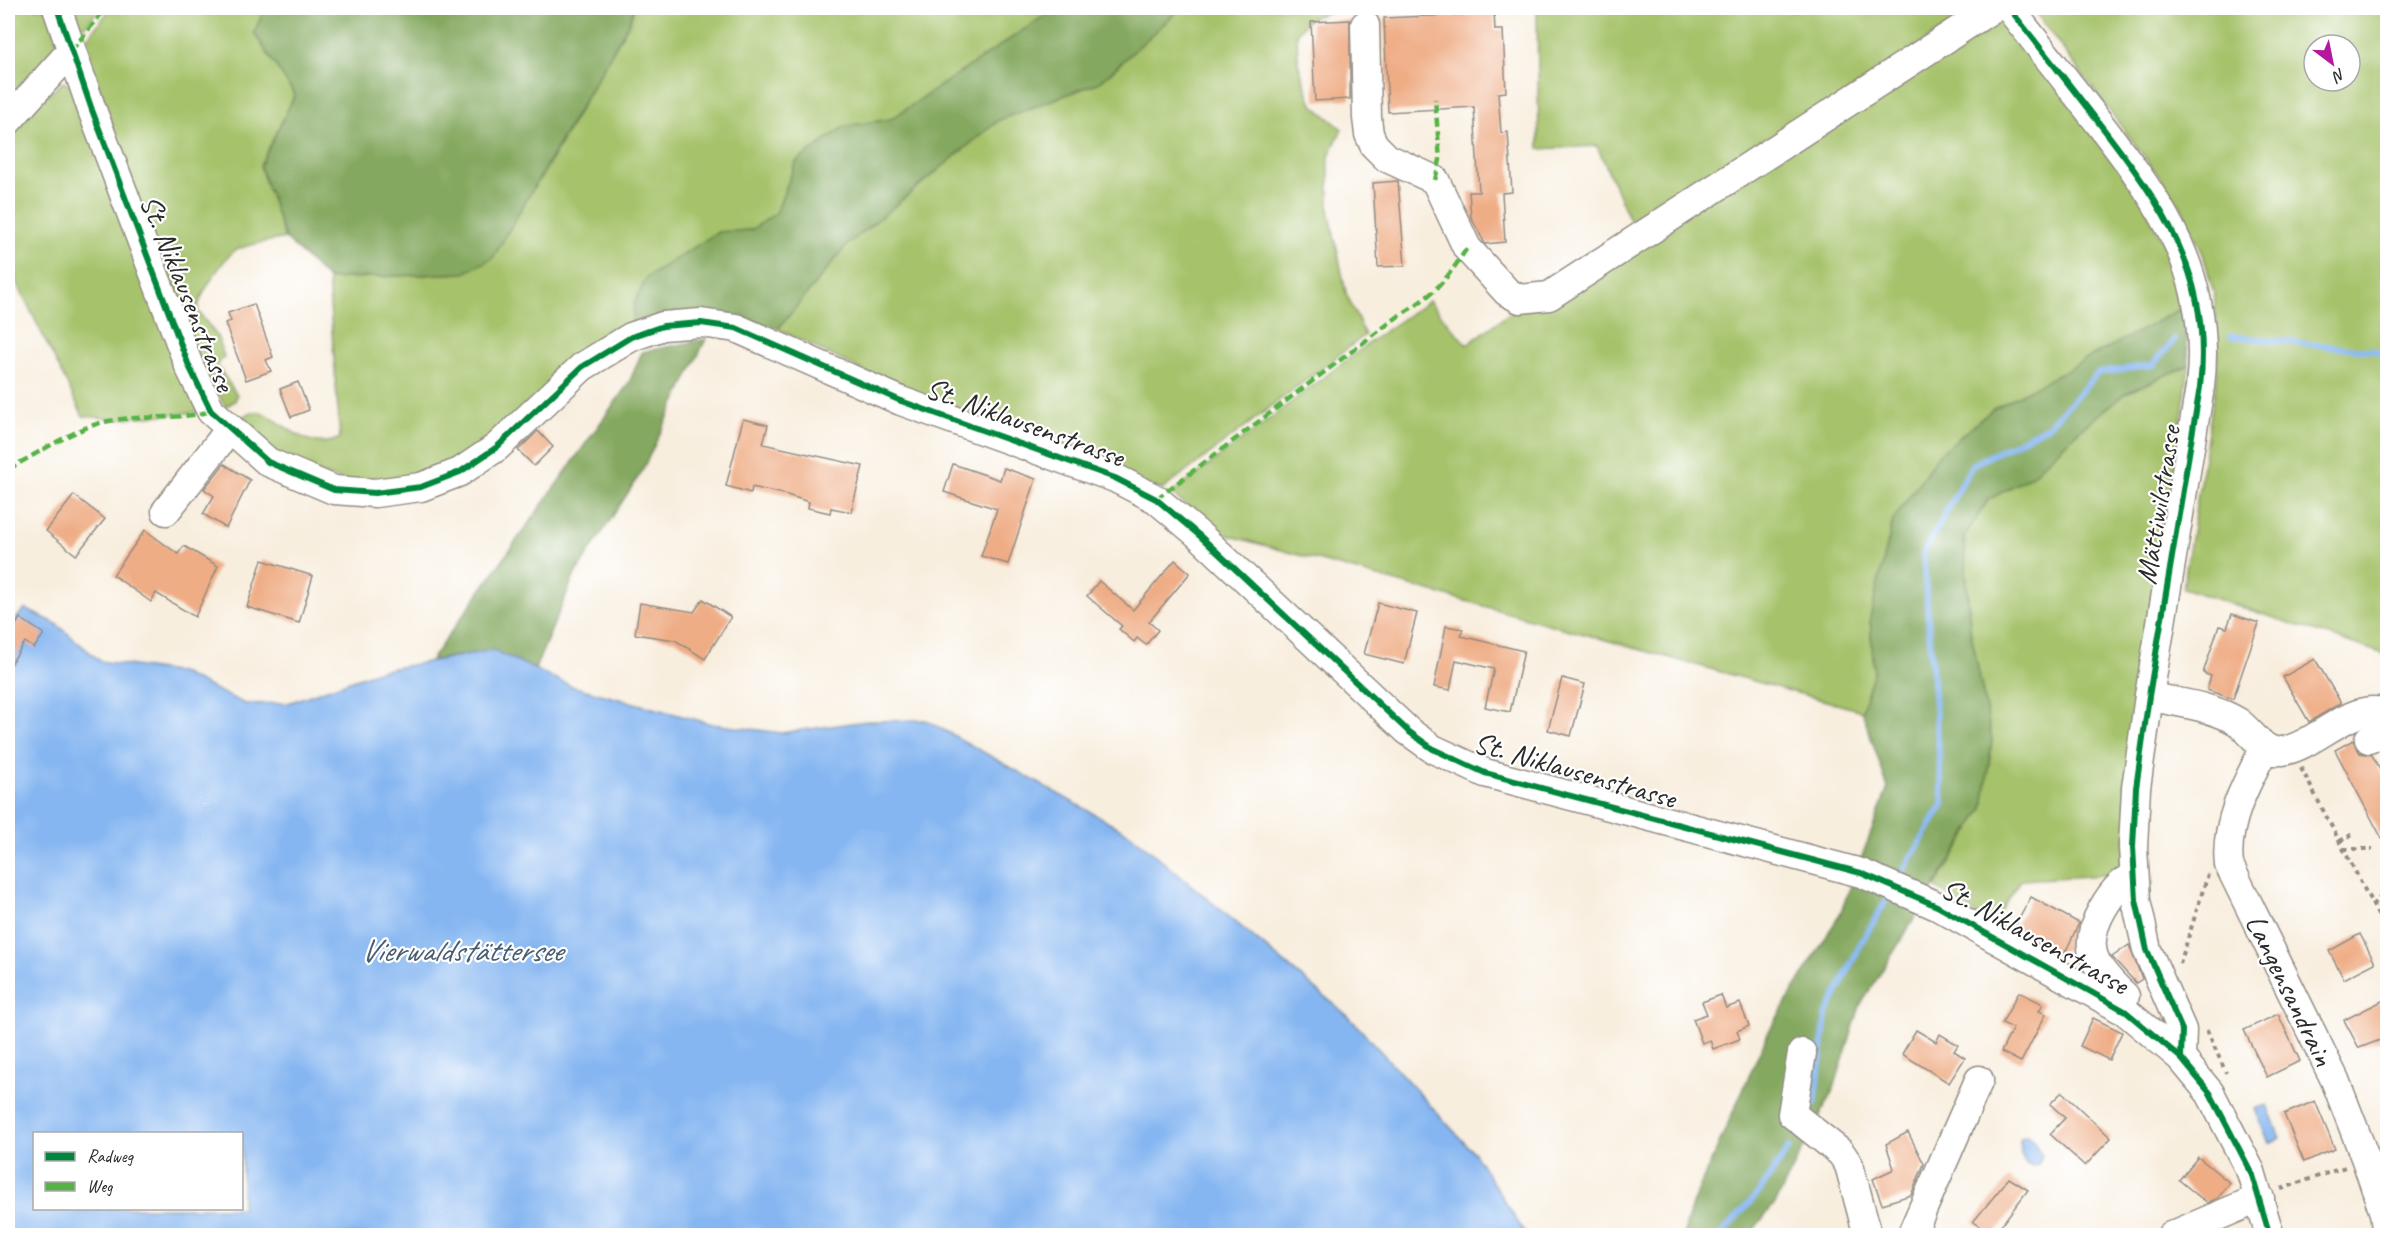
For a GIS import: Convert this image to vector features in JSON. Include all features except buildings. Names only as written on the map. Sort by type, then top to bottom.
[{"type":"street","name":"St. Niklausenstrasse","points":[[57,8],[189,366],[211,411],[268,462],[334,490],[375,493],[421,487],[460,472],[497,447],[582,367],[632,337],[663,326],[701,323],[736,328],[901,401],[1115,478],[1155,499],[1200,536],[1368,696],[1408,731],[1438,752],[1485,773],[1861,873],[1937,906],[2118,1008],[2153,1032],[2181,1058],[2210,1093],[2267,1194],[2270,1236]]},
{"type":"street","points":[[1365,25],[1367,118],[1369,134],[1374,145],[1387,158],[1435,180],[1467,248],[1507,292],[1520,299],[1534,300],[1549,296],[1993,8]]},
{"type":"street","name":"Mättiwilstrasse","points":[[2009,8],[2138,174],[2174,230],[2190,271],[2202,324],[2204,357],[2200,387],[2136,788],[2134,874],[2136,900],[2147,950],[2182,1030],[2181,1058]]},
{"type":"street","points":[[8,121],[71,51]]},
{"type":"street","points":[[166,511],[230,429]]},
{"type":"street","points":[[2149,696],[2216,712],[2235,721],[2253,734],[2265,748],[2280,752],[2295,748],[2361,712],[2379,711],[2388,715]]},
{"type":"street","name":"Langensandrain","points":[[2265,748],[2249,778],[2232,824],[2226,847],[2229,865],[2335,1080],[2384,1213],[2387,1236]]},
{"type":"street","points":[[2118,1008],[2125,996],[2107,978],[2092,955],[2090,942],[2094,925],[2118,885],[2134,874]]},
{"type":"street","points":[[1802,1053],[1792,1114],[1841,1153],[1849,1165],[1868,1236]]},
{"type":"street","points":[[1911,1236],[1979,1080]]},
{"type":"street","points":[[2171,1236],[2267,1194]]},
{"type":"path","points":[[2297,759],[2388,934]]},
{"type":"path","points":[[2340,841],[2353,834]]},
{"type":"path","points":[[2344,849],[2373,849]]},
{"type":"path","points":[[2178,970],[2211,864]]},
{"type":"path","points":[[2372,905],[2388,890]]},
{"type":"path","points":[[2379,919],[2388,914]]},
{"type":"path","points":[[2206,1028],[2228,1078]]},
{"type":"path","points":[[2267,1194],[2366,1160]]},
{"type":"green space","points":[[8,8],[49,8],[57,42],[52,57],[8,112]]},
{"type":"green space","points":[[65,8],[100,8],[86,25],[76,29]]},
{"type":"green space","points":[[111,8],[265,8],[254,33],[295,94],[260,166],[285,238],[250,245],[234,251],[212,279],[199,305],[198,311],[217,336],[224,357],[218,362],[218,367],[237,395],[235,401],[225,407],[176,317],[84,42]]},
{"type":"green space","points":[[265,8],[634,8],[629,23],[493,258],[464,273],[328,279],[285,238],[260,166],[295,95],[254,33]]},
{"type":"green space","points":[[634,8],[1056,8],[891,119],[845,127],[796,162],[777,213],[751,230],[718,232],[632,325],[515,420],[437,473],[348,482],[282,461],[238,422],[248,414],[258,412],[312,441],[326,442],[340,438],[328,279],[464,273],[541,178],[629,23]]},
{"type":"green space","points":[[1056,8],[1181,8],[1100,82],[999,120],[847,245],[778,329],[722,312],[632,325],[634,303],[647,277],[718,232],[751,230],[776,213],[796,162],[845,126],[891,119]]},
{"type":"green space","points":[[1181,8],[1341,8],[1310,18],[1297,33],[1298,64],[1312,104],[1342,129],[1329,156],[1329,210],[1346,293],[1365,335],[1162,490],[941,409],[778,329],[847,245],[999,120],[1100,82]]},
{"type":"green space","points":[[1537,8],[1976,8],[1635,232],[1597,146],[1539,149]]},
{"type":"green space","points":[[2032,8],[2387,8],[2387,655],[2183,588],[2217,376],[2218,339],[2214,293],[2203,254],[2179,203]]},
{"type":"green space","points":[[2004,18],[2139,194],[2177,270],[2184,307],[2105,351],[1870,618],[1874,671],[1862,711],[1209,530],[1189,507],[1171,494],[1378,336],[1429,301],[1467,345],[1520,305]]},
{"type":"green space","points":[[63,82],[71,86],[199,412],[118,419],[83,416],[8,265],[8,201],[12,195],[8,189],[8,130]]},
{"type":"green space","points":[[2184,307],[2189,365],[2126,393],[2078,431],[2031,476],[1988,500],[1964,537],[1970,628],[1992,740],[1983,808],[1860,1006],[1834,1088],[1776,1202],[1749,1235],[1683,1236],[1693,1202],[1769,1031],[1840,914],[1888,788],[1862,711],[1874,671],[1870,618],[1893,520],[1938,455],[1993,409]]},
{"type":"green space","points":[[706,339],[641,473],[575,574],[535,669],[493,650],[431,660],[629,383],[642,352]]},
{"type":"green space","points":[[2189,365],[2121,874],[2021,880],[1992,925],[1935,887],[1983,808],[1992,740],[1970,628],[1964,537],[1988,500],[2031,476],[2079,431],[2126,393]]},
{"type":"water","name":"Vierwaldstättersee","points":[[25,609],[55,623],[100,661],[181,673],[245,704],[288,703],[378,671],[493,650],[571,686],[712,724],[781,733],[867,721],[926,720],[1130,834],[1348,1016],[1474,1153],[1526,1235],[8,1235],[8,627]]},
{"type":"water","points":[[2267,1105],[2280,1138],[2269,1143],[2255,1109]]},
{"type":"water","points":[[2025,1136],[2032,1138],[2042,1156],[2038,1165],[2033,1167],[2026,1164],[2021,1154],[2020,1139]]},
{"type":"waterway","points":[[2231,336],[2376,351],[2388,358]]},
{"type":"waterway","points":[[1898,880],[1943,804],[1923,554],[1972,465],[2048,426],[2098,373],[2153,365],[2174,340]]},
{"type":"waterway","points":[[1815,1103],[1826,1016],[1861,943],[1890,894]]},
{"type":"waterway","points":[[1720,1236],[1760,1191],[1789,1147]]},
{"type":"marked path","points":[[71,51],[106,8]]},
{"type":"marked path","points":[[1435,99],[1440,160],[1435,180]]},
{"type":"marked path","points":[[1156,499],[1431,294],[1467,248]]},
{"type":"marked path","points":[[8,469],[67,436],[104,422],[131,418],[186,416],[211,411]]},
{"type":"cycle path","points":[[57,8],[92,110],[189,366],[211,411],[268,462],[334,490],[375,493],[421,487],[460,472],[497,447],[582,367],[631,337],[663,326],[701,323],[736,328],[901,401],[1115,478],[1156,499],[1200,536],[1408,731],[1433,749],[1485,773],[1861,873],[1937,906],[2125,1011],[2181,1058],[2210,1093],[2251,1172],[2270,1236]]},
{"type":"cycle path","points":[[2009,8],[2122,154],[2163,214],[2191,277],[2199,311],[2202,347],[2200,387],[2149,696],[2136,788],[2133,847],[2136,900],[2147,950],[2182,1030],[2181,1058]]}]
